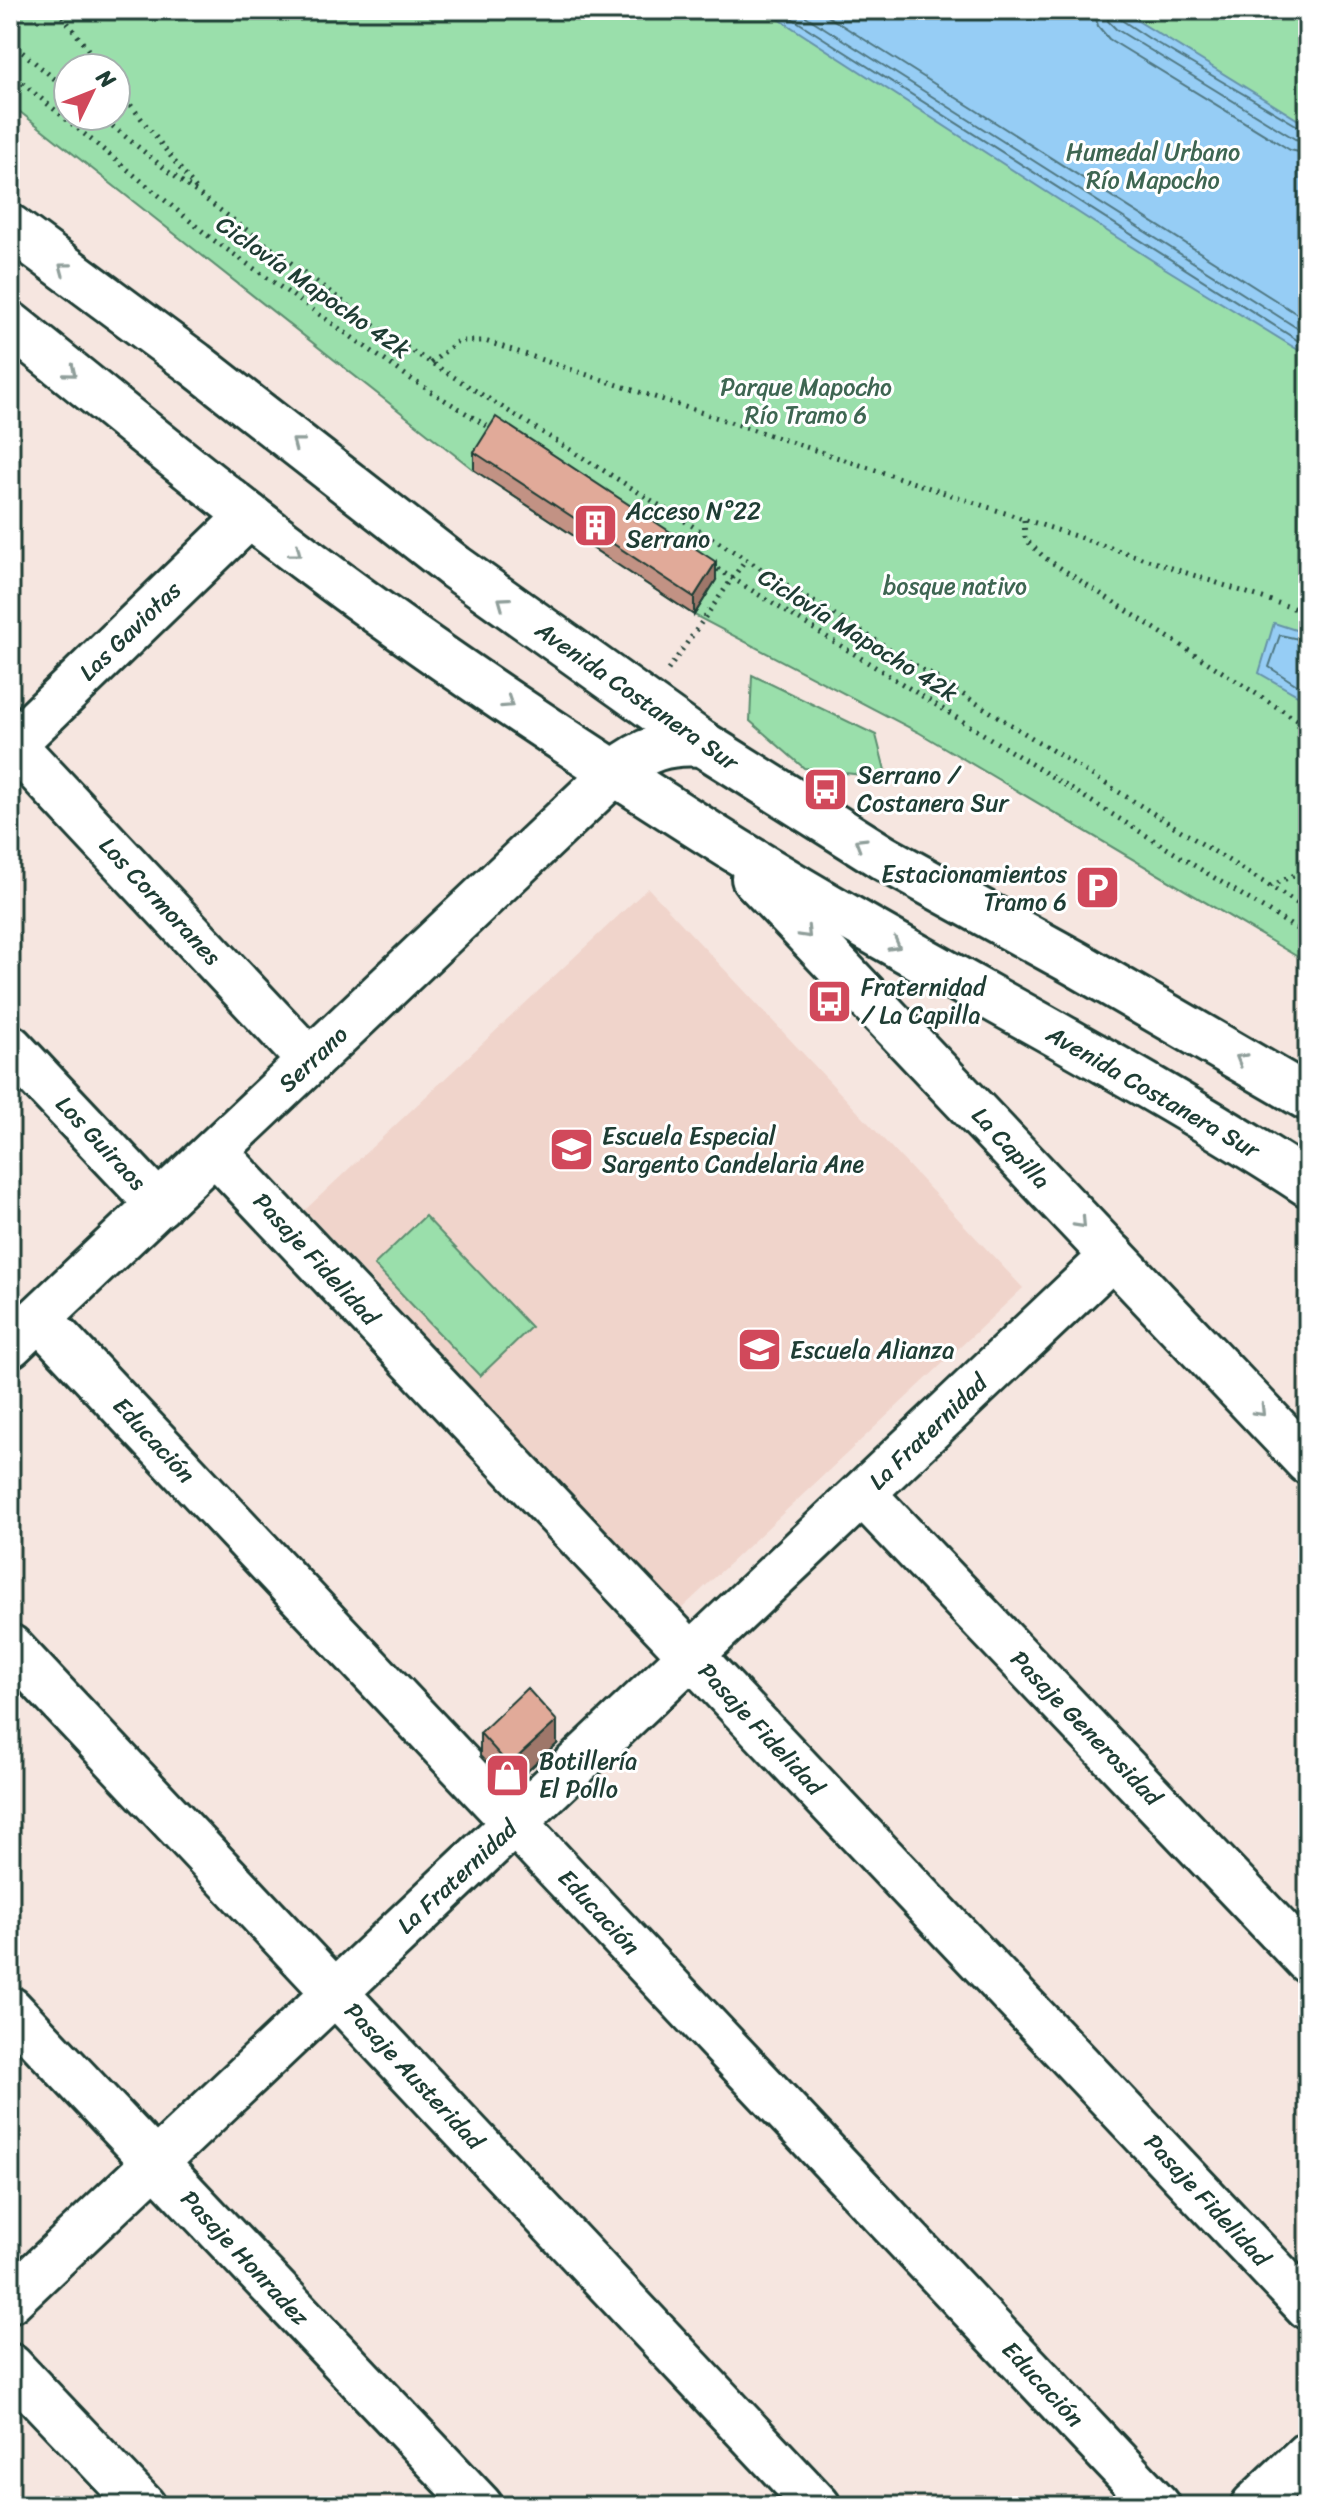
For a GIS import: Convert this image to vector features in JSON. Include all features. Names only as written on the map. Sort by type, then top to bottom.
[{"type":"street","name":"Avenida Costanera Sur","points":[[10,227],[195,364],[455,567],[703,744],[884,858],[1308,1098]]},
{"type":"street","name":"Avenida Costanera Sur","points":[[10,324],[249,516],[407,633],[615,772],[713,836],[881,937],[1202,1117],[1308,1184]]},
{"type":"street","name":"Las Gaviotas","points":[[11,744],[249,516]]},
{"type":"street","name":"Serrano","points":[[25,1332],[615,772],[649,748],[672,743],[703,744]]},
{"type":"street","name":"Los Cormoranes","points":[[11,744],[310,1061]]},
{"type":"street","name":"La Capilla","points":[[713,836],[1308,1462]]},
{"type":"street","name":"Los Guiraos","points":[[10,1047],[159,1205]]},
{"type":"street","name":"Pasaje Fidelidad","points":[[215,1152],[1308,2307]]},
{"type":"street","name":"La Fraternidad","points":[[10,2300],[1113,1256]]},
{"type":"street","name":"Educación","points":[[25,1332],[515,1823],[1158,2506]]},
{"type":"street","name":"Pasaje Generosidad","points":[[863,1494],[1308,1961]]},
{"type":"street","name":"Pasaje Austeridad","points":[[10,1647],[818,2506]]},
{"type":"street","name":"Pasaje Honradez","points":[[10,2009],[480,2506]]},
{"type":"street","points":[[10,2366],[143,2506]]},
{"type":"street","points":[[1253,2506],[1308,2454]]},
{"type":"path","points":[[58,10],[90,52]]},
{"type":"path","points":[[10,42],[52,77]]},
{"type":"path","name":"Ciclovía Mapocho 42k","points":[[10,73],[212,239],[414,381],[507,438]]},
{"type":"path","points":[[132,107],[201,196]]},
{"type":"path","points":[[120,132],[201,196],[431,363],[1308,910]]},
{"type":"path","points":[[431,363],[458,341],[485,341],[1308,613]]},
{"type":"path","points":[[1024,519],[1025,539],[1045,558],[1308,727]]},
{"type":"path","points":[[662,678],[746,559]]},
{"type":"path","name":"Ciclovía Mapocho 42k","points":[[706,562],[1308,936]]},
{"type":"path","points":[[1270,886],[1308,869]]},
{"type":"shaded area","points":[[648,888],[1023,1288],[680,1610],[305,1210]]},
{"type":"green space","name":"Parque Mapocho Río Tramo 6","points":[[10,10],[1308,10],[1308,963],[918,732],[694,615],[474,470],[10,104]]},
{"type":"green space","points":[[752,675],[876,735],[887,778],[804,768],[750,721]]},
{"type":"green space","points":[[425,1216],[531,1327],[480,1376],[374,1265]]},
{"type":"water","points":[[765,10],[1120,10],[1308,126],[1308,356],[1158,264]]},
{"type":"water","points":[[1274,623],[1308,634],[1308,701],[1259,673]]},
{"type":"building","name":"Acceso N°22 Serrano","points":[[496,417],[716,562],[694,597],[474,452]]},
{"type":"building","points":[[527,1688],[557,1721],[509,1765],[480,1733]]},
{"type":"place","name":"Acceso N°22 Serrano","points":[[595,525]]},
{"type":"place","name":"Serrano / Costanera Sur","points":[[826,789]]},
{"type":"place","name":"Estacionamientos Tramo 6","points":[[1098,888]]},
{"type":"place","name":"Fraternidad / La Capilla","points":[[830,1001]]},
{"type":"place","name":"Escuela Especial Sargento Candelaria Ane","points":[[571,1150]]},
{"type":"place","name":"Escuela Alianza","points":[[759,1350]]},
{"type":"place","name":"Botillería El Pollo","points":[[508,1775]]},
{"type":"park label","name":"Humedal Urbano Río Mapocho","points":[[1153,166]]},
{"type":"park label","name":"bosque nativo","points":[[955,586]]}]
